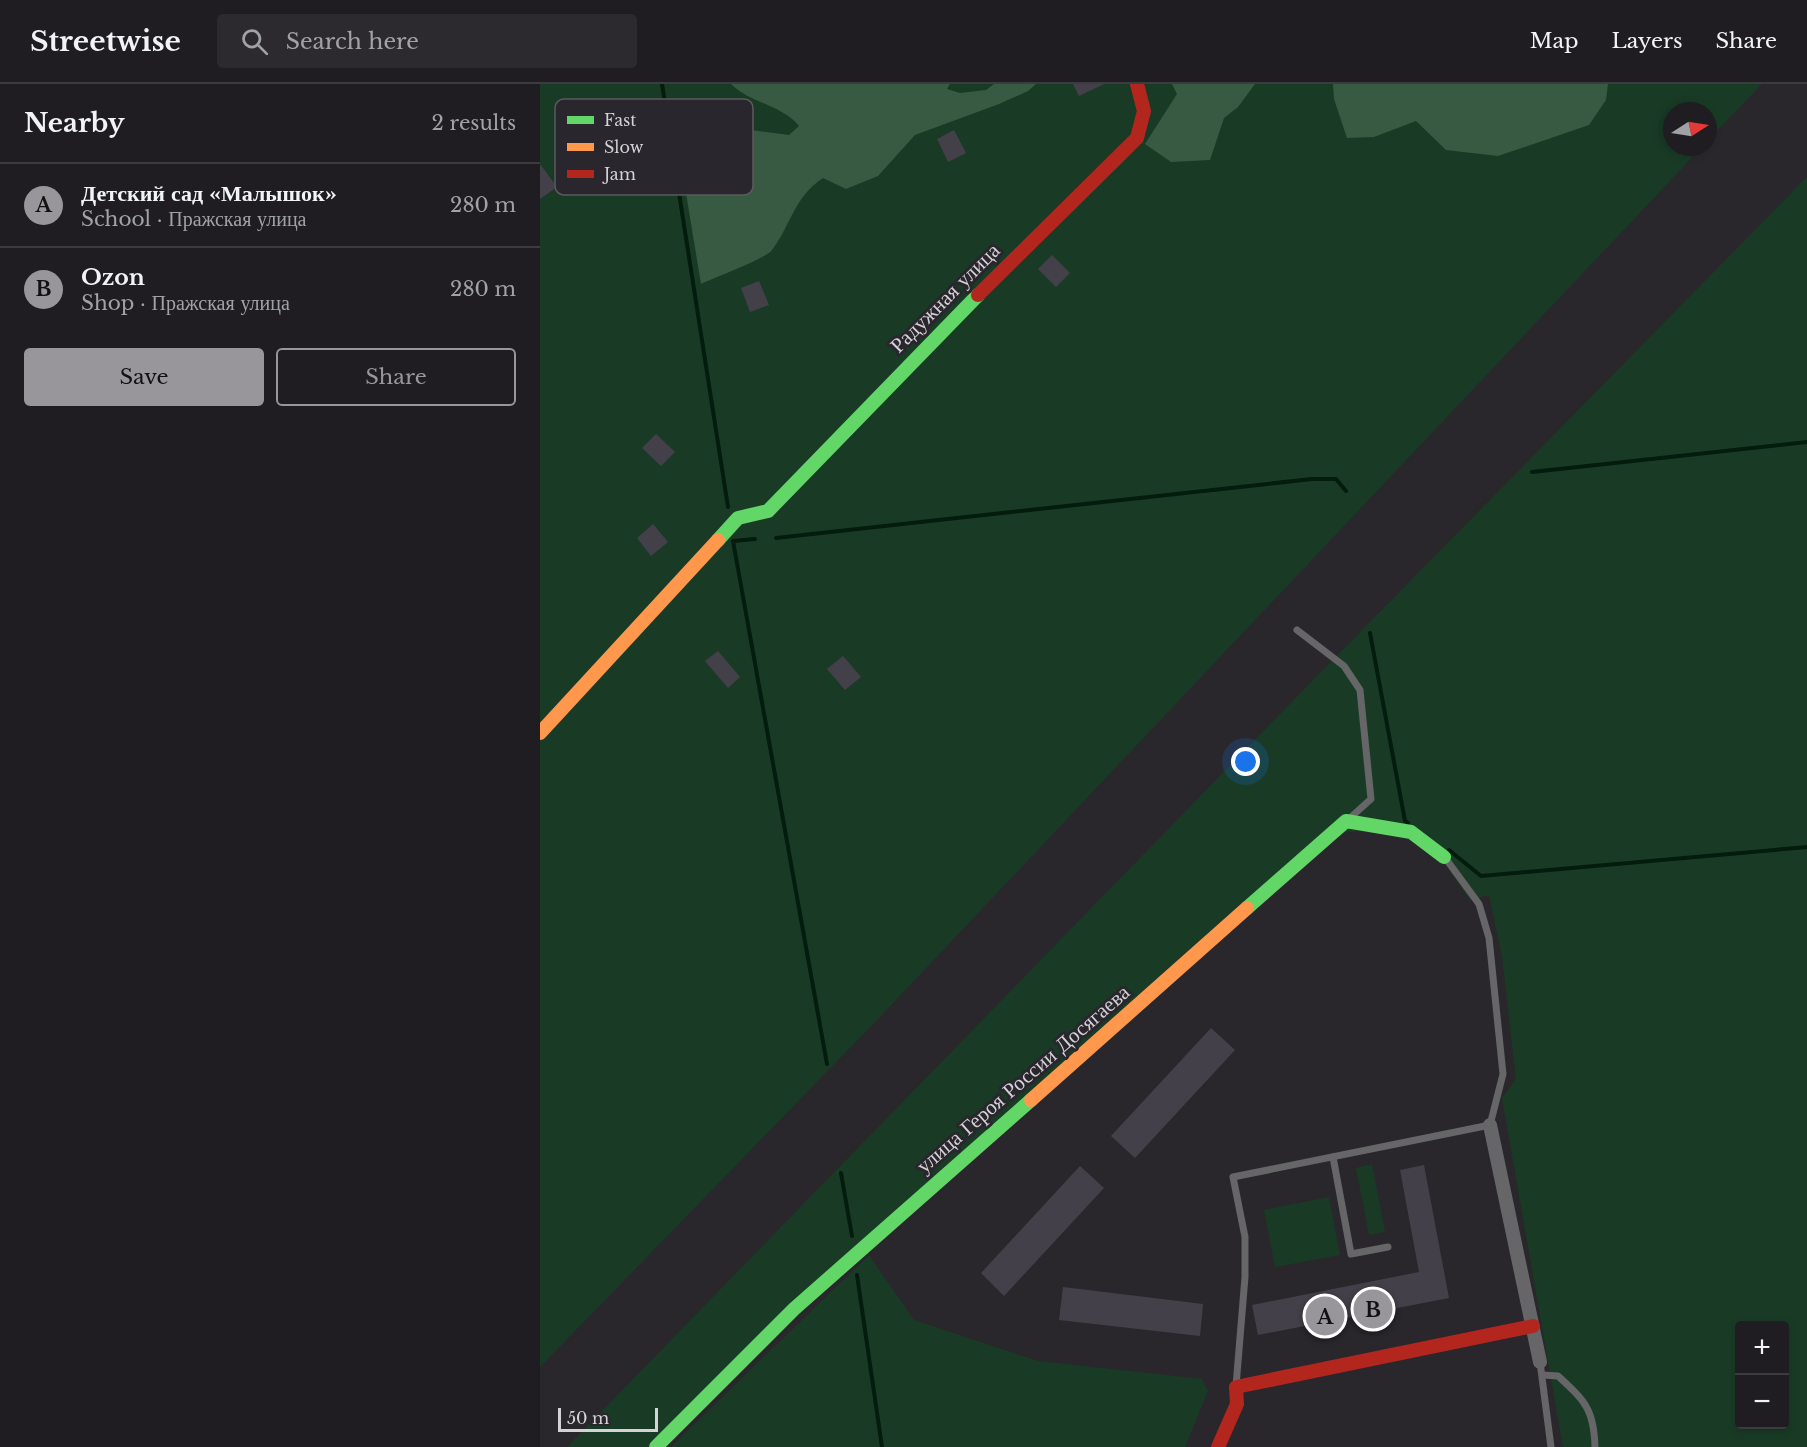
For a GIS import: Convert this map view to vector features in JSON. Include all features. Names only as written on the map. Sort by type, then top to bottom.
[{"type":"street","name":"Радужная улица","points":[[540,733],[738,518],[768,511],[963,309],[1137,138],[1145,121],[1146,104],[1137,84]]},
{"type":"street","points":[[1346,821],[1411,832],[1444,856]]},
{"type":"street","name":"улица Героя России Досягаева","points":[[656,1447],[794,1309],[1346,821]]},
{"type":"street","points":[[1490,1125],[1541,1369]]},
{"type":"street","points":[[1218,1447],[1237,1404],[1236,1387],[1533,1326]]},
{"type":"lane","points":[[1297,630],[1344,666],[1360,690],[1371,799],[1346,821]]},
{"type":"lane","points":[[1236,1387],[1245,1277],[1245,1237],[1233,1177],[1490,1125],[1503,1074],[1489,938],[1479,904],[1444,856]]},
{"type":"lane","points":[[1332,1157],[1351,1254],[1388,1247]]},
{"type":"lane","points":[[1551,1447],[1541,1369],[1558,1376],[1586,1401],[1594,1431],[1595,1447]]},
{"type":"green space","points":[[540,84],[1762,84],[1717,131],[1717,102],[1663,102],[1663,156],[1693,156],[877,1020],[540,1367]]},
{"type":"green space","points":[[731,84],[950,84],[947,89],[960,93],[986,90],[994,84],[1036,84],[1028,91],[999,104],[915,135],[878,176],[846,189],[823,178],[805,194],[768,254],[701,284],[686,195],[753,195],[753,130],[789,135],[799,126],[784,113]]},
{"type":"green space","points":[[1172,84],[1255,84],[1238,107],[1224,118],[1210,160],[1171,162],[1145,144],[1177,94]]},
{"type":"green space","points":[[1333,84],[1608,84],[1606,100],[1589,125],[1498,156],[1446,150],[1416,121],[1374,137],[1347,138],[1334,99]]},
{"type":"green space","points":[[1807,177],[1807,1447],[1563,1447],[1502,1098],[1516,1079],[1502,957],[1489,895],[1470,900],[1440,857],[1398,834],[1370,830],[1342,833],[1336,824],[654,1447],[567,1447],[1320,673]]},
{"type":"green space","points":[[1372,1164],[1385,1232],[1369,1235],[1356,1168]]},
{"type":"green space","points":[[1329,1197],[1340,1255],[1275,1267],[1264,1210]]},
{"type":"green space","points":[[869,1255],[914,1320],[1038,1361],[1202,1379],[1208,1391],[1185,1447],[671,1447]]},
{"type":"building","points":[[1073,84],[1104,84],[1079,96]]},
{"type":"building","points":[[954,130],[966,153],[948,162],[937,139]]},
{"type":"building","points":[[540,164],[555,184],[555,188],[540,199]]},
{"type":"building","points":[[1052,255],[1070,273],[1056,287],[1038,269]]},
{"type":"building","points":[[759,281],[769,305],[750,312],[741,288]]},
{"type":"building","points":[[656,434],[675,452],[661,466],[642,448]]},
{"type":"building","points":[[653,524],[668,542],[651,556],[637,538]]},
{"type":"building","points":[[718,651],[740,677],[728,688],[705,661]]},
{"type":"building","points":[[843,656],[861,677],[845,690],[827,669]]},
{"type":"building","points":[[1211,1028],[1235,1050],[1135,1158],[1111,1136]]},
{"type":"building","points":[[1424,1165],[1449,1298],[1258,1335],[1252,1305],[1419,1272],[1400,1170]]},
{"type":"building","points":[[1080,1166],[1104,1188],[1004,1296],[981,1273]]},
{"type":"building","points":[[1063,1287],[1203,1304],[1200,1336],[1059,1320]]},
{"type":"waterway","points":[[662,84],[664,99]]},
{"type":"waterway","points":[[679,195],[728,507]]},
{"type":"waterway","points":[[1532,472],[1807,442]]},
{"type":"waterway","points":[[776,538],[1312,479],[1336,479],[1346,491]]},
{"type":"waterway","points":[[755,539],[733,541],[827,1064]]},
{"type":"waterway","points":[[1370,633],[1405,821],[1408,823]]},
{"type":"waterway","points":[[1449,850],[1481,876],[1807,847]]},
{"type":"waterway","points":[[841,1173],[852,1236]]},
{"type":"waterway","points":[[857,1275],[882,1447]]},
{"type":"traffic: fast","points":[[718,540],[738,518],[768,511],[978,295]]},
{"type":"traffic: fast","points":[[1247,908],[1346,821],[1411,832],[1444,857]]},
{"type":"traffic: fast","points":[[656,1447],[794,1309],[1031,1100]]},
{"type":"traffic: slow","points":[[540,733],[718,540]]},
{"type":"traffic: slow","points":[[1031,1100],[1247,908]]},
{"type":"traffic: jam","points":[[978,295],[1137,138],[1144,111],[1137,84]]},
{"type":"traffic: jam","points":[[1218,1447],[1237,1404],[1236,1387],[1533,1326]]},
{"type":"place","name":"Ozon","points":[[1373,1309]]},
{"type":"place","name":"Детский сад «Малышок»","points":[[1325,1316]]}]
